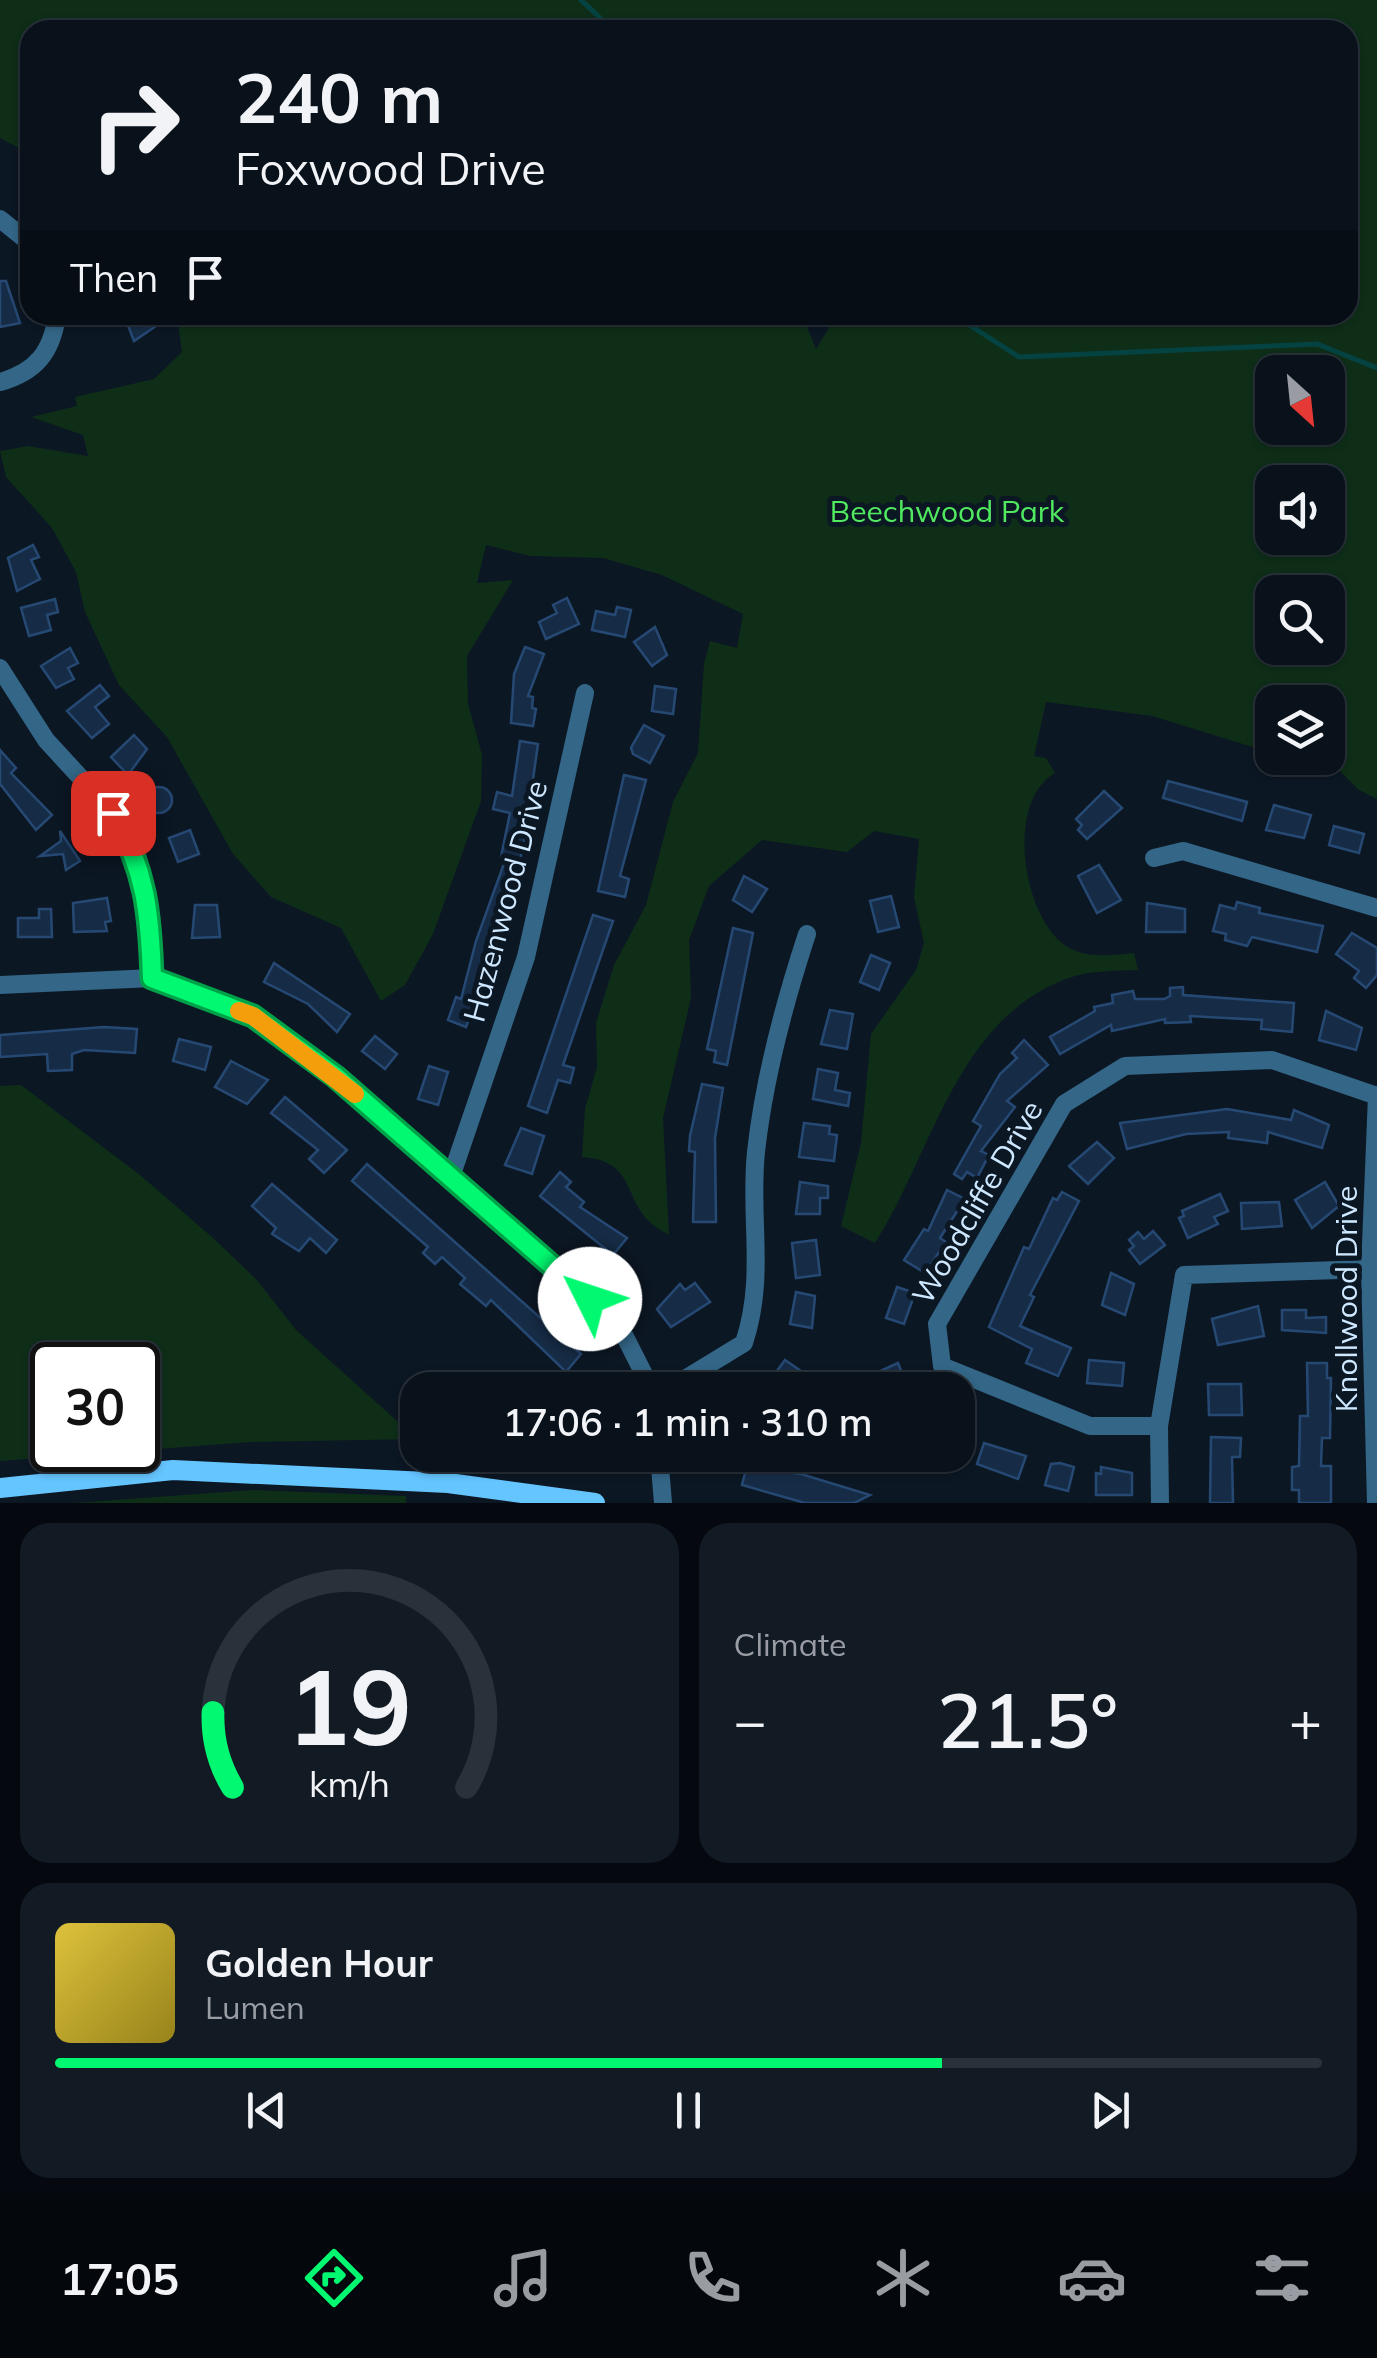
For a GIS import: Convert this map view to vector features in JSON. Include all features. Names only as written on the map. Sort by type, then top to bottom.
[{"type":"street","points":[[0,219],[20,235]]},
{"type":"street","points":[[0,382],[26,375],[54,339],[55,325]]},
{"type":"street","points":[[0,668],[46,740],[113,813],[138,858],[150,914],[152,978]]},
{"type":"street","name":"Hazenwood Drive","points":[[451,1177],[526,956],[585,693]]},
{"type":"street","points":[[1154,858],[1183,851],[1377,908]]},
{"type":"street","points":[[696,1372],[744,1342],[757,1305],[756,1152],[785,1002],[807,934]]},
{"type":"street","points":[[0,985],[152,978],[253,1016],[336,1077],[618,1323],[643,1372]]},
{"type":"street","name":"Woodcliffe Drive","points":[[1160,1426],[1090,1426],[942,1366],[937,1324],[1064,1104],[1124,1066],[1272,1060],[1377,1095]]},
{"type":"street","name":"Knollwood Drive","points":[[1376,1503],[1370,1268],[1377,1095]]},
{"type":"street","points":[[1160,1503],[1160,1426],[1184,1275],[1370,1268]]},
{"type":"street","points":[[0,1488],[173,1470],[448,1483],[595,1503]]},
{"type":"street","points":[[661,1472],[663,1503]]},
{"type":"green space","name":"Beechwood Park","points":[[0,0],[1377,0],[1377,799],[1359,790],[1344,775],[1345,685],[1255,685],[1255,748],[1152,716],[1046,702],[1034,756],[1046,758],[1055,773],[1039,788],[1029,808],[1025,859],[1030,886],[1051,931],[1066,946],[1091,954],[1134,953],[1138,970],[1094,972],[1069,978],[1031,997],[999,1024],[951,1092],[875,1243],[841,1226],[861,1143],[871,1034],[916,970],[924,943],[914,897],[919,839],[874,831],[847,852],[762,840],[709,886],[689,940],[691,998],[663,1118],[669,1235],[641,1211],[620,1172],[599,1160],[582,1157],[585,1109],[597,1067],[596,1023],[614,965],[646,905],[673,802],[698,753],[704,664],[710,641],[737,648],[743,614],[662,575],[603,558],[530,556],[486,545],[477,583],[513,580],[467,656],[468,704],[482,755],[481,801],[433,934],[405,985],[381,1001],[341,928],[271,897],[233,854],[167,737],[119,685],[85,612],[76,572],[52,528],[6,477],[0,451],[28,446],[88,456],[83,435],[31,417],[77,406],[75,397],[154,379],[182,352],[178,325],[806,325],[816,349],[831,325],[1358,325],[1358,20],[20,20],[20,149],[0,138]]},
{"type":"green space","points":[[21,1085],[140,1175],[256,1279],[297,1331],[400,1424],[400,1439],[250,1442],[160,1449],[160,1342],[30,1342],[30,1459],[0,1461],[0,1086]]},
{"type":"green space","points":[[253,1490],[406,1496],[406,1503],[73,1503]]},
{"type":"building","points":[[0,281],[6,281],[20,323],[0,327]]},
{"type":"building","points":[[128,325],[158,325],[134,341]]},
{"type":"building","points":[[33,545],[39,557],[31,560],[40,579],[17,591],[8,558]]},
{"type":"building","points":[[567,598],[579,624],[546,639],[539,622],[557,613],[553,605]]},
{"type":"building","points":[[55,599],[58,612],[47,615],[51,630],[29,636],[21,608]]},
{"type":"building","points":[[617,607],[631,610],[625,637],[592,630],[596,611],[615,615]]},
{"type":"building","points":[[655,627],[667,655],[652,666],[634,642]]},
{"type":"building","points":[[525,647],[544,654],[528,696],[533,697],[532,708],[536,709],[533,726],[511,723],[514,674]]},
{"type":"building","points":[[70,648],[78,663],[68,668],[74,679],[56,688],[41,666]]},
{"type":"building","points":[[100,685],[109,696],[95,707],[109,724],[92,738],[67,711]]},
{"type":"building","points":[[655,686],[676,689],[673,714],[652,711]]},
{"type":"building","points":[[644,725],[664,736],[650,763],[633,754],[631,748]]},
{"type":"building","points":[[134,735],[147,749],[128,775],[111,757]]},
{"type":"building","points":[[520,741],[538,744],[525,836],[512,900],[466,1027],[448,1020],[456,997],[461,999],[476,941],[506,858],[501,857],[510,813],[493,809],[497,792],[512,796]]},
{"type":"building","points":[[0,750],[16,768],[11,773],[52,815],[36,830],[0,784]]},
{"type":"building","points":[[624,775],[646,780],[620,876],[629,879],[625,897],[598,891]]},
{"type":"building","points":[[1168,781],[1247,802],[1242,821],[1163,798]]},
{"type":"building","points":[[159,787],[168,791],[172,800],[168,809],[159,813],[150,809],[146,800],[150,791]]},
{"type":"building","points":[[1104,791],[1122,808],[1087,839],[1078,830],[1082,825],[1076,819]]},
{"type":"building","points":[[1274,805],[1311,815],[1304,838],[1266,830]]},
{"type":"building","points":[[1334,826],[1364,834],[1359,853],[1329,845]]},
{"type":"building","points":[[190,830],[199,854],[178,862],[169,838]]},
{"type":"building","points":[[60,831],[80,861],[66,870],[63,854],[40,856],[61,841]]},
{"type":"building","points":[[1099,865],[1121,900],[1097,913],[1078,876]]},
{"type":"building","points":[[744,876],[767,889],[752,912],[733,900]]},
{"type":"building","points":[[891,896],[899,927],[878,932],[870,901]]},
{"type":"building","points":[[107,898],[111,921],[105,922],[107,931],[74,932],[73,903]]},
{"type":"building","points":[[1237,902],[1260,908],[1259,913],[1323,926],[1317,952],[1252,937],[1247,946],[1225,940],[1226,934],[1213,931],[1220,905],[1235,909]]},
{"type":"building","points":[[1147,903],[1185,909],[1185,932],[1146,932]]},
{"type":"building","points":[[195,905],[217,905],[220,937],[192,938]]},
{"type":"building","points":[[39,909],[51,909],[52,937],[18,937],[18,918],[39,918]]},
{"type":"building","points":[[593,915],[613,921],[563,1065],[574,1068],[570,1083],[558,1080],[547,1113],[528,1106]]},
{"type":"building","points":[[733,928],[753,933],[727,1065],[714,1062],[716,1051],[707,1049]]},
{"type":"building","points":[[1352,933],[1377,948],[1377,975],[1366,988],[1354,978],[1359,971],[1336,954]]},
{"type":"building","points":[[871,955],[890,963],[879,990],[860,982]]},
{"type":"building","points":[[274,963],[350,1014],[337,1032],[308,1004],[264,982]]},
{"type":"building","points":[[1183,987],[1183,995],[1294,1003],[1292,1032],[1261,1029],[1262,1020],[1190,1016],[1191,1022],[1165,1023],[1165,1019],[1112,1031],[1111,1025],[1060,1054],[1050,1037],[1095,1011],[1094,1007],[1113,1003],[1112,995],[1133,991],[1135,999],[1164,999],[1170,996],[1170,988]]},
{"type":"building","points":[[830,1010],[853,1014],[847,1049],[821,1044]]},
{"type":"building","points":[[1326,1011],[1362,1028],[1356,1050],[1319,1040]]},
{"type":"building","points":[[104,1027],[137,1029],[135,1053],[84,1050],[72,1054],[72,1070],[48,1071],[47,1054],[0,1057],[0,1035]]},
{"type":"building","points":[[375,1036],[397,1054],[385,1069],[362,1051]]},
{"type":"building","points":[[179,1039],[211,1047],[205,1070],[173,1061]]},
{"type":"building","points":[[1024,1040],[1048,1065],[1007,1101],[1015,1107],[981,1151],[989,1155],[977,1178],[967,1172],[962,1179],[954,1174],[981,1126],[973,1121],[1000,1074],[1017,1058],[1012,1053]]},
{"type":"building","points":[[231,1061],[268,1080],[247,1104],[215,1087]]},
{"type":"building","points":[[429,1066],[448,1072],[438,1105],[418,1099]]},
{"type":"building","points":[[818,1069],[838,1073],[835,1090],[850,1093],[848,1106],[813,1099]]},
{"type":"building","points":[[702,1084],[723,1088],[715,1138],[716,1222],[693,1222],[695,1152],[689,1151]]},
{"type":"building","points":[[285,1097],[347,1150],[324,1173],[309,1159],[318,1150],[271,1113]]},
{"type":"building","points":[[1227,1109],[1291,1120],[1294,1110],[1329,1125],[1322,1148],[1268,1132],[1267,1143],[1228,1138],[1229,1132],[1186,1134],[1127,1149],[1120,1123]]},
{"type":"building","points":[[804,1123],[830,1126],[829,1134],[837,1135],[834,1161],[799,1157]]},
{"type":"building","points":[[521,1128],[544,1136],[532,1174],[505,1165]]},
{"type":"building","points":[[1097,1142],[1114,1158],[1088,1184],[1069,1166]]},
{"type":"building","points":[[367,1164],[581,1354],[566,1372],[491,1300],[486,1306],[460,1284],[465,1278],[442,1257],[435,1264],[423,1253],[428,1247],[352,1181]]},
{"type":"building","points":[[560,1172],[571,1182],[566,1187],[584,1202],[580,1207],[627,1238],[613,1255],[540,1196]]},
{"type":"building","points":[[800,1182],[828,1186],[828,1198],[820,1198],[820,1214],[796,1214]]},
{"type":"building","points":[[1325,1182],[1339,1206],[1312,1228],[1295,1200]]},
{"type":"building","points":[[272,1184],[337,1240],[326,1253],[310,1238],[299,1251],[272,1234],[276,1228],[252,1206]]},
{"type":"building","points":[[947,1190],[965,1199],[940,1238],[946,1242],[925,1273],[904,1260],[924,1229],[928,1231]]},
{"type":"building","points":[[1062,1192],[1079,1201],[1030,1295],[1034,1297],[1020,1326],[1071,1348],[1058,1376],[1026,1363],[1032,1349],[989,1327],[1024,1247],[1029,1249],[1053,1198],[1057,1200]]},
{"type":"building","points":[[1220,1194],[1228,1211],[1214,1217],[1218,1224],[1188,1238],[1179,1218],[1184,1216],[1182,1211]]},
{"type":"building","points":[[1279,1202],[1282,1226],[1242,1229],[1241,1203]]},
{"type":"building","points":[[1153,1231],[1165,1245],[1140,1264],[1129,1250],[1134,1246],[1129,1240],[1138,1232],[1144,1239]]},
{"type":"building","points":[[816,1240],[820,1275],[796,1278],[792,1243]]},
{"type":"building","points":[[1111,1273],[1134,1284],[1125,1315],[1102,1305]]},
{"type":"building","points":[[695,1283],[710,1302],[671,1327],[657,1309],[680,1284],[685,1290]]},
{"type":"building","points":[[897,1287],[915,1293],[904,1324],[886,1318]]},
{"type":"building","points":[[796,1292],[815,1296],[812,1328],[790,1324]]},
{"type":"building","points":[[1258,1306],[1264,1336],[1218,1345],[1212,1319]]},
{"type":"building","points":[[1282,1310],[1306,1310],[1306,1318],[1326,1317],[1326,1333],[1282,1330]]},
{"type":"building","points":[[785,1360],[803,1372],[776,1372]]},
{"type":"building","points":[[1089,1360],[1124,1363],[1122,1386],[1087,1383]]},
{"type":"building","points":[[898,1363],[901,1372],[880,1372]]},
{"type":"building","points":[[1307,1363],[1327,1363],[1327,1378],[1331,1378],[1330,1438],[1322,1438],[1321,1466],[1331,1466],[1331,1503],[1299,1503],[1299,1490],[1292,1490],[1292,1467],[1299,1466],[1300,1416],[1308,1416]]},
{"type":"building","points":[[1208,1384],[1241,1384],[1242,1415],[1209,1415]]},
{"type":"building","points":[[1211,1437],[1241,1438],[1240,1457],[1232,1457],[1233,1503],[1210,1503]]},
{"type":"building","points":[[984,1443],[1026,1456],[1018,1479],[977,1464]]},
{"type":"building","points":[[1051,1464],[1074,1467],[1068,1491],[1045,1485]]},
{"type":"building","points":[[1101,1467],[1132,1473],[1132,1495],[1096,1495],[1096,1473],[1101,1474]]},
{"type":"building","points":[[745,1472],[784,1472],[870,1495],[854,1503],[805,1503],[742,1485]]},
{"type":"waterway","points":[[581,0],[602,20]]},
{"type":"waterway","points":[[969,325],[1019,357],[1317,344],[1377,368]]},
{"type":"slow traffic","points":[[239,1011],[253,1016],[355,1094]]},
{"type":"route","points":[[113,813],[138,858],[150,914],[152,978],[253,1016],[336,1077],[590,1299]]}]
